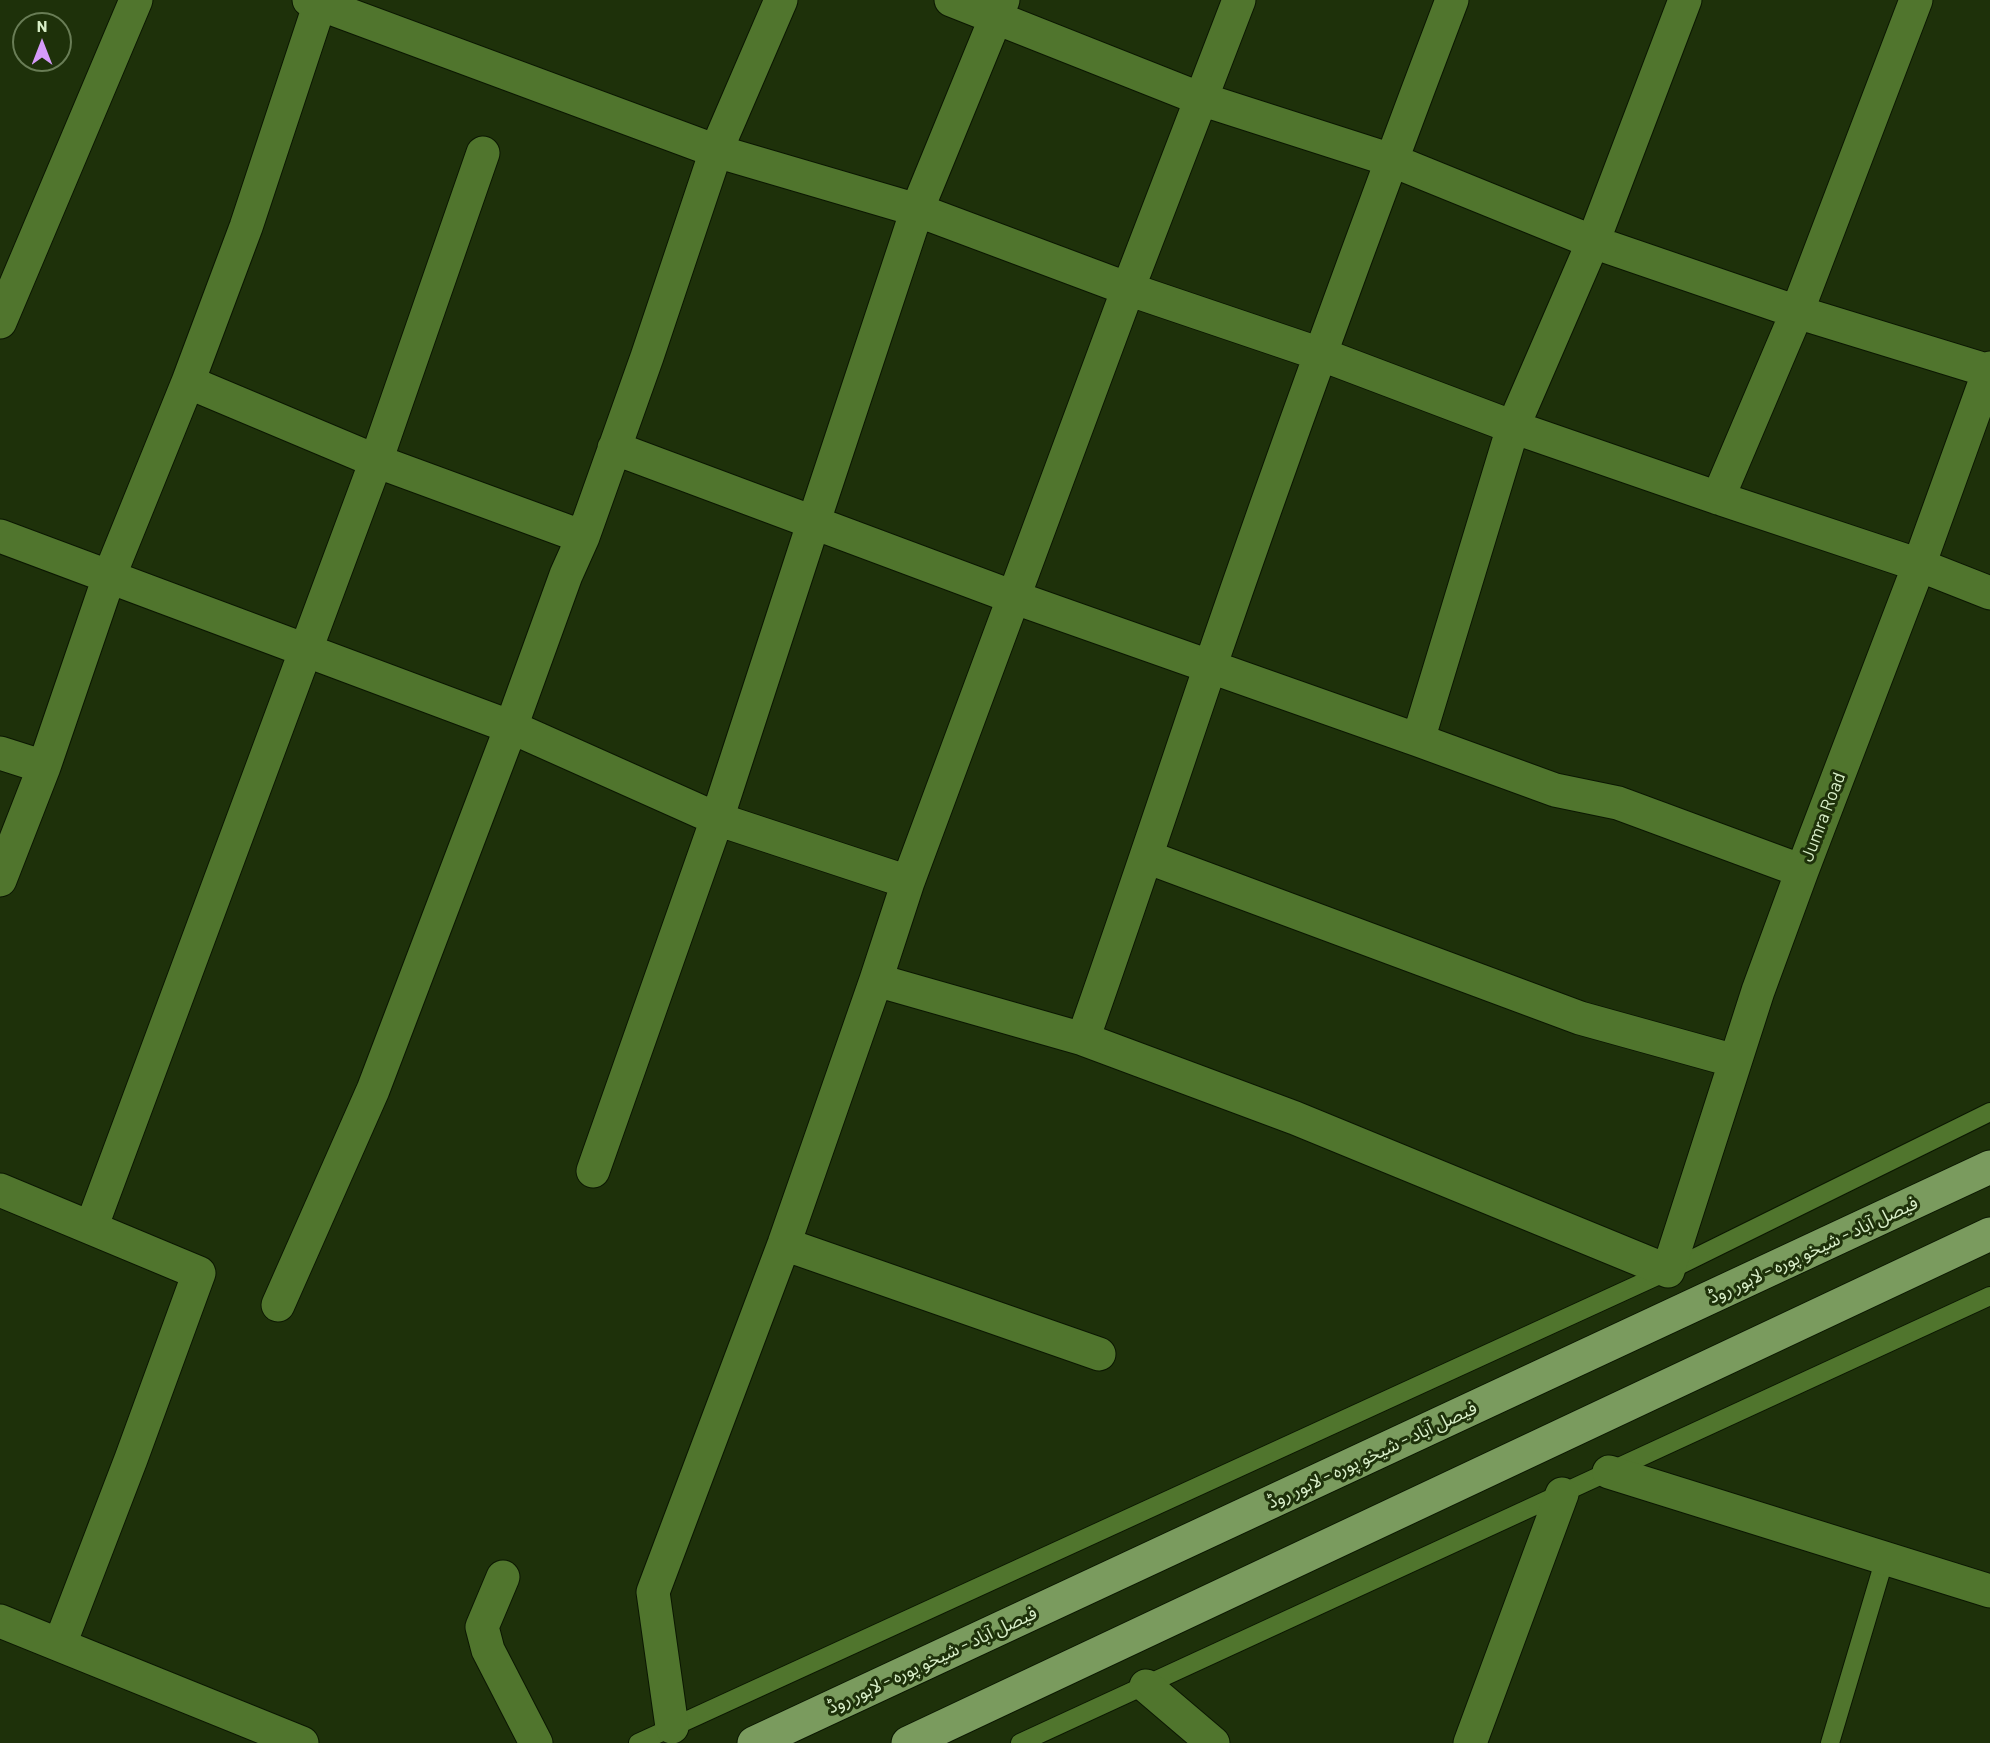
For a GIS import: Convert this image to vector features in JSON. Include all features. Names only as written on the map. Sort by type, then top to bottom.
[{"type":"highway","name":"فیصل آباد - شیخو پورہ - لاہور روڈ","points":[[754,1743],[1990,1167]]},
{"type":"highway","points":[[908,1743],[1990,1234]]},
{"type":"street","points":[[1,318],[136,0]]},
{"type":"street","points":[[278,1305],[373,1090],[511,727],[566,575],[584,537],[716,152],[781,0]]},
{"type":"street","points":[[951,0],[999,9],[1201,99],[1391,160],[1593,242],[1797,312],[1989,370]]},
{"type":"street","points":[[672,1726],[654,1592],[784,1244],[908,882],[1128,289],[1239,0]]},
{"type":"street","points":[[1083,1039],[1147,857],[1210,666],[1320,354],[1452,0]]},
{"type":"street","points":[[1418,740],[1513,427],[1593,242],[1685,0]]},
{"type":"street","points":[[1718,498],[1797,312],[1916,0]]},
{"type":"street","points":[[0,880],[44,768],[109,577],[188,382],[246,227],[316,2],[716,152],[917,210],[1128,289],[1320,354],[1513,427],[1919,565],[1990,593]]},
{"type":"street","points":[[593,1171],[717,819],[917,210],[999,9]]},
{"type":"street","points":[[91,1228],[376,460],[483,153]]},
{"type":"street","name":"Jumra Road","points":[[1668,1270],[1758,991],[1919,565],[1989,370]]},
{"type":"street","points":[[188,382],[376,460],[584,537]]},
{"type":"street","points":[[614,448],[1013,597],[1555,790],[1618,803],[1802,871]]},
{"type":"street","points":[[0,536],[511,727],[717,819],[908,882]]},
{"type":"street","points":[[0,753],[44,768]]},
{"type":"street","points":[[1147,857],[1580,1018],[1735,1061]]},
{"type":"street","points":[[876,980],[1083,1039],[1295,1118],[1668,1270]]},
{"type":"street","points":[[0,1190],[199,1273],[60,1644]]},
{"type":"street","points":[[784,1244],[1099,1354]]},
{"type":"street","points":[[1609,1472],[1990,1591]]},
{"type":"street","points":[[1470,1743],[1562,1494]]},
{"type":"street","points":[[503,1577],[483,1628],[488,1650],[536,1743]]},
{"type":"street","points":[[0,1621],[302,1743]]},
{"type":"street","points":[[1146,1686],[1213,1743]]},
{"type":"lane","points":[[638,1743],[1668,1270],[1990,1112]]},
{"type":"lane","points":[[1020,1743],[1990,1296]]},
{"type":"lane","points":[[1830,1743],[1885,1558]]}]
